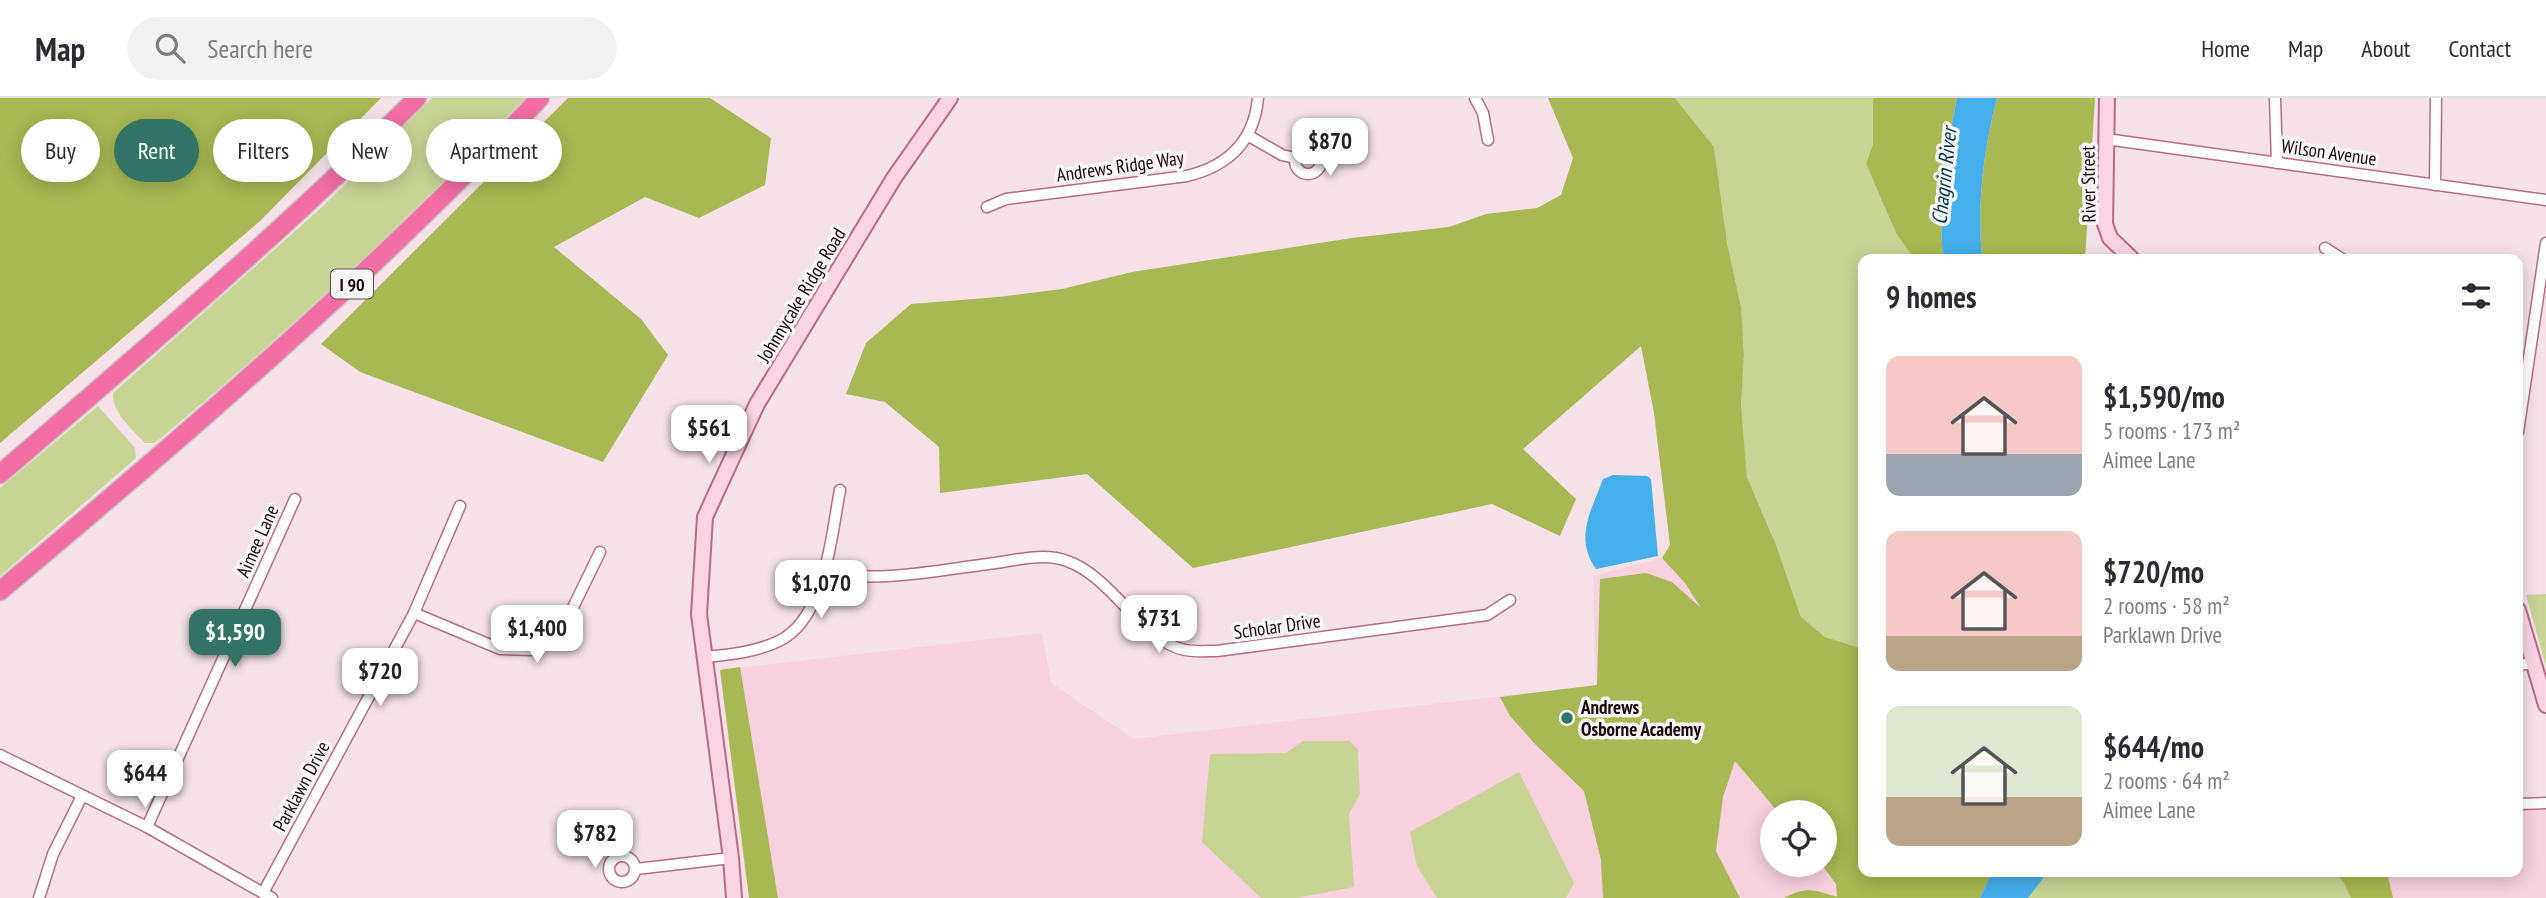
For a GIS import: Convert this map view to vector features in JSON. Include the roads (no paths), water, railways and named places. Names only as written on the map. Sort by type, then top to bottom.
[{"type":"highway","points":[[0,474],[190,311],[354,161],[417,98]]},
{"type":"highway","name":"I 90","points":[[0,591],[155,460],[362,275],[540,98]]},
{"type":"main road","name":"Johnnycake Ridge Road","points":[[734,898],[699,614],[705,517],[757,404],[894,178],[950,98]]},
{"type":"main road","name":"River Street","points":[[2107,98],[2105,224],[2110,238],[2127,254]]},
{"type":"main road","points":[[2523,627],[2546,705]]},
{"type":"street","points":[[1258,98],[1257,111],[1249,135],[1282,155],[1295,158]]},
{"type":"street","points":[[1475,98],[1483,113],[1488,140]]},
{"type":"street","points":[[2275,98],[2277,163]]},
{"type":"street","points":[[2435,185],[2436,98]]},
{"type":"street","name":"Andrews Ridge Way","points":[[987,207],[1006,200],[1198,173],[1219,164],[1249,135]]},
{"type":"street","name":"Wilson Avenue","points":[[2106,139],[2546,200]]},
{"type":"street","points":[[2523,373],[2546,243]]},
{"type":"street","points":[[2325,248],[2334,254]]},
{"type":"street","points":[[704,657],[755,650],[781,640],[802,623],[814,601],[824,572],[840,490]]},
{"type":"street","name":"Aimee Lane","points":[[147,827],[295,499]]},
{"type":"street","name":"Parklawn Drive","points":[[268,895],[414,613],[460,506]]},
{"type":"street","points":[[414,613],[500,649],[534,650],[561,632],[600,552]]},
{"type":"street","name":"Scholar Drive","points":[[824,572],[851,578],[888,577],[1037,557],[1067,561],[1097,578],[1161,639],[1184,650],[1217,651],[1487,615],[1510,600]]},
{"type":"street","points":[[2523,664],[2534,663]]},
{"type":"street","points":[[0,755],[147,827],[268,895]]},
{"type":"street","points":[[39,898],[53,854],[82,796]]},
{"type":"street","points":[[2523,804],[2546,803]]},
{"type":"street","points":[[636,869],[731,858]]},
{"type":"water","points":[[1957,98],[1997,98],[1982,178],[1982,254],[1943,254],[1944,178]]},
{"type":"water","points":[[1613,475],[1647,476],[1651,479],[1658,556],[1596,569],[1589,557],[1585,535],[1603,479]]},
{"type":"water","points":[[1990,877],[2044,877],[2028,898],[1980,898]]},
{"type":"place","name":"Andrews Osborne Academy","points":[[1567,718]]},
{"type":"water label","name":"Chagrin River","points":[[1944,176]]}]
